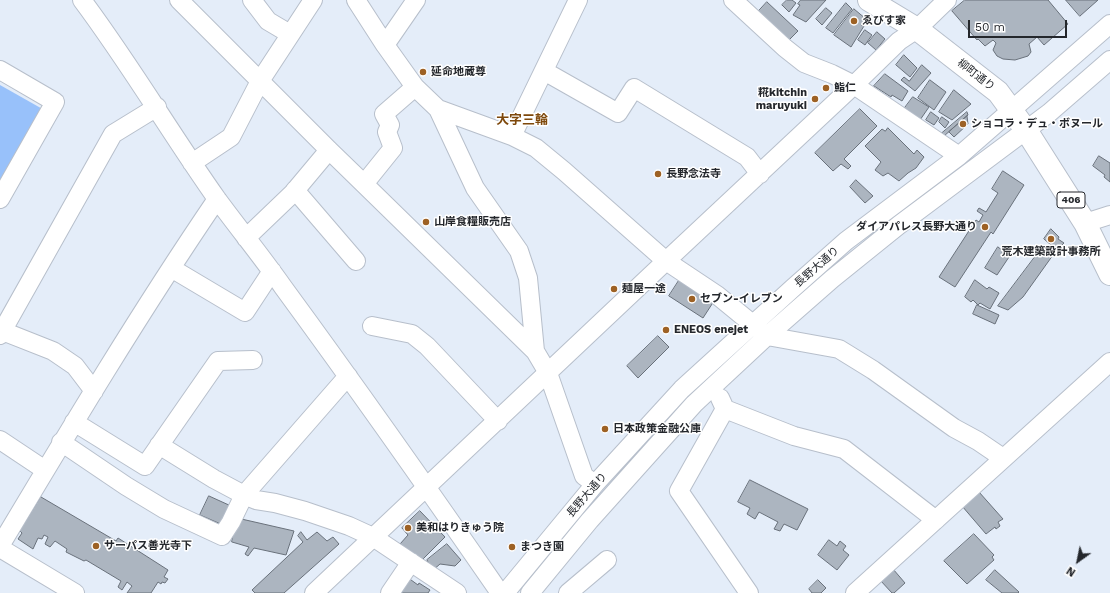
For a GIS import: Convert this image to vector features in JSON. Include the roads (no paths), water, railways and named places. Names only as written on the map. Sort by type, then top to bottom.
[{"type":"highway","name":"柳町通り","points":[[869,0],[917,29],[998,92],[1026,130]]},
{"type":"highway","name":"柳町通り","points":[[890,0],[917,29]]},
{"type":"highway","name":"406","points":[[1026,130],[1086,223],[1110,274]]},
{"type":"street","points":[[179,0],[329,150],[535,351],[548,373],[584,476],[595,484]]},
{"type":"street","points":[[252,0],[268,21],[290,34]]},
{"type":"street","points":[[192,163],[231,137],[260,81],[313,0]]},
{"type":"street","points":[[356,0],[385,45],[415,87],[438,109],[475,188],[520,251],[528,278],[535,351]]},
{"type":"street","points":[[385,45],[416,0]]},
{"type":"street","points":[[512,136],[578,0]]},
{"type":"street","points":[[733,0],[785,48],[804,63],[832,74],[854,85],[958,156]]},
{"type":"street","points":[[314,593],[760,174],[898,41],[917,29],[947,0]]},
{"type":"street","points":[[84,1],[157,107],[192,163],[217,199],[272,271],[348,376],[500,593]]},
{"type":"street","name":"長野大通り","points":[[530,593],[590,520],[694,404],[712,387],[793,288],[846,241],[958,156],[1110,24]]},
{"type":"street","name":"長野大通り","points":[[505,593],[595,484],[682,389],[760,330],[832,279],[899,225],[1049,113],[1110,60]]},
{"type":"street","points":[[0,70],[55,102],[0,199]]},
{"type":"street","points":[[544,71],[618,113],[634,88],[747,157],[760,174]]},
{"type":"street","points":[[364,184],[393,148],[387,132],[390,125],[384,114],[415,87]]},
{"type":"street","points":[[94,391],[75,366],[53,351],[1,332],[113,134],[157,107]]},
{"type":"street","points":[[438,109],[512,136],[536,148],[666,261],[717,295],[760,330],[840,349],[873,370],[954,428],[978,441],[1003,458]]},
{"type":"street","points":[[246,238],[296,190],[329,150]]},
{"type":"street","points":[[296,190],[356,261]]},
{"type":"street","points":[[75,593],[0,547],[61,442],[171,268],[217,199]]},
{"type":"street","points":[[1086,223],[1110,215]]},
{"type":"street","points":[[171,268],[245,312],[272,271]]},
{"type":"street","points":[[372,326],[412,334],[427,346],[498,421]]},
{"type":"street","points":[[74,422],[145,466],[218,361],[253,360]]},
{"type":"street","points":[[855,593],[1110,362]]},
{"type":"street","points":[[61,442],[126,486],[164,509],[222,536],[231,522],[244,495],[348,376]]},
{"type":"street","points":[[712,387],[722,401],[725,409],[794,436],[844,449],[936,520]]},
{"type":"street","points":[[725,409],[679,491],[749,593]]},
{"type":"street","points":[[0,440],[45,470]]},
{"type":"street","points":[[159,445],[244,495],[256,500],[275,503],[305,511],[349,526],[373,537],[457,593]]},
{"type":"street","points":[[568,593],[607,560]]},
{"type":"street","points":[[390,593],[411,562]]},
{"type":"place","name":"ゑびす家","points":[[854,21]]},
{"type":"place","name":"延命地蔵尊","points":[[423,72]]},
{"type":"place","name":"鮨仁","points":[[826,88]]},
{"type":"place","name":"糀kitchin maruyuki","points":[[815,99]]},
{"type":"place","name":"ショコラ・デュ・ボヌール","points":[[963,124]]},
{"type":"place","name":"長野念法寺","points":[[658,174]]},
{"type":"place","name":"山岸食糧販売店","points":[[426,222]]},
{"type":"place","name":"ダイアパレス長野大通り","points":[[985,227]]},
{"type":"place","name":"荒木建築設計事務所","points":[[1051,239]]},
{"type":"place","name":"麺屋一途","points":[[614,289]]},
{"type":"place","name":"セブン-イレブン","points":[[692,299]]},
{"type":"place","name":"ENEOS enejet","points":[[666,330]]},
{"type":"place","name":"日本政策金融公庫","points":[[605,429]]},
{"type":"place","name":"美和はりきゅう院","points":[[408,528]]},
{"type":"place","name":"サーパス善光寺下","points":[[96,546]]},
{"type":"place","name":"まつき園","points":[[512,547]]},
{"type":"district","name":"大字三輪","points":[[522,120]]}]
